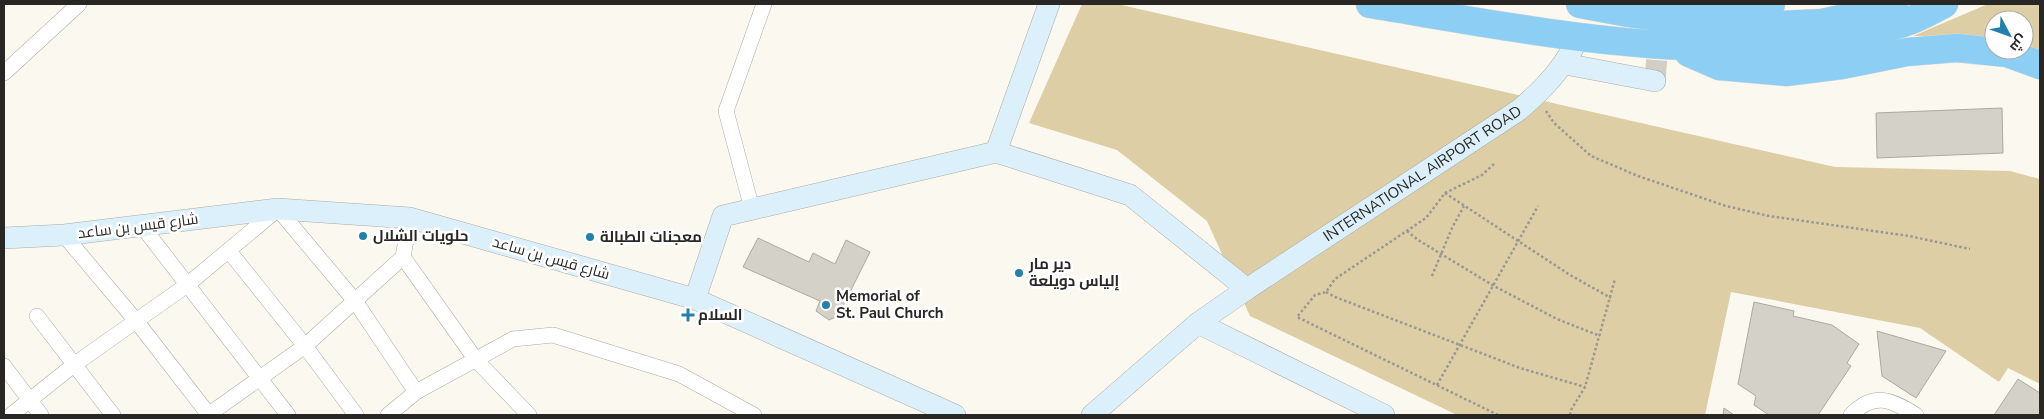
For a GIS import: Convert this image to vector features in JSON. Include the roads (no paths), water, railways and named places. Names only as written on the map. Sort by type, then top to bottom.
[{"type":"highway","points":[[1370,4],[1579,38],[1674,47],[1794,46],[1846,38],[1907,22],[1944,4]]},
{"type":"highway","points":[[1580,4],[1628,13],[1729,27],[1822,23],[1877,11],[1894,4]]},
{"type":"highway","points":[[1628,13],[1692,4],[1742,8],[1771,4]]},
{"type":"highway","points":[[1674,47],[1719,66],[1786,72],[1842,65],[1907,52],[1956,48],[2007,53],[2040,65]]},
{"type":"main road","points":[[996,152],[1049,4]]},
{"type":"main road","name":"INTERNATIONAL AIRPORT ROAD","points":[[1198,323],[1497,126],[1537,95],[1565,64],[1579,38]]},
{"type":"main road","points":[[1565,64],[1655,81]]},
{"type":"main road","points":[[695,300],[723,216],[996,152],[1130,195],[1247,289]]},
{"type":"main road","name":"شارع قيس بن ساعد","points":[[4,238],[64,235],[278,209],[410,218],[695,300],[955,415]]},
{"type":"main road","points":[[1092,415],[1198,323],[1384,415]]},
{"type":"street","points":[[4,73],[79,4]]},
{"type":"street","points":[[752,209],[726,111],[764,4]]},
{"type":"street","points":[[12,415],[75,364],[187,285],[278,209],[356,301],[416,392]]},
{"type":"street","points":[[64,235],[137,322],[208,415],[305,346],[403,257],[410,218]]},
{"type":"street","points":[[142,226],[288,415]]},
{"type":"street","points":[[229,251],[305,346],[356,415]]},
{"type":"street","points":[[403,257],[476,360],[529,415]]},
{"type":"street","points":[[37,316],[113,415]]},
{"type":"street","points":[[396,413],[416,392],[513,339],[553,335],[678,374],[754,415]]},
{"type":"street","points":[[4,366],[41,415]]},
{"type":"street","points":[[1851,415],[1859,407],[1869,402],[1880,400],[1891,401],[1916,415]]},
{"type":"tunnel","points":[[1655,81],[1661,4]]},
{"type":"place","name":"حلويات الشلال","points":[[363,236]]},
{"type":"place","name":"معجنات الطبالة","points":[[590,237]]},
{"type":"place","name":"دير مار إلياس دويلعة","points":[[1019,273]]},
{"type":"place","name":"Memorial of St. Paul Church","points":[[826,305]]},
{"type":"place","name":"السلام","points":[[688,315]]}]
